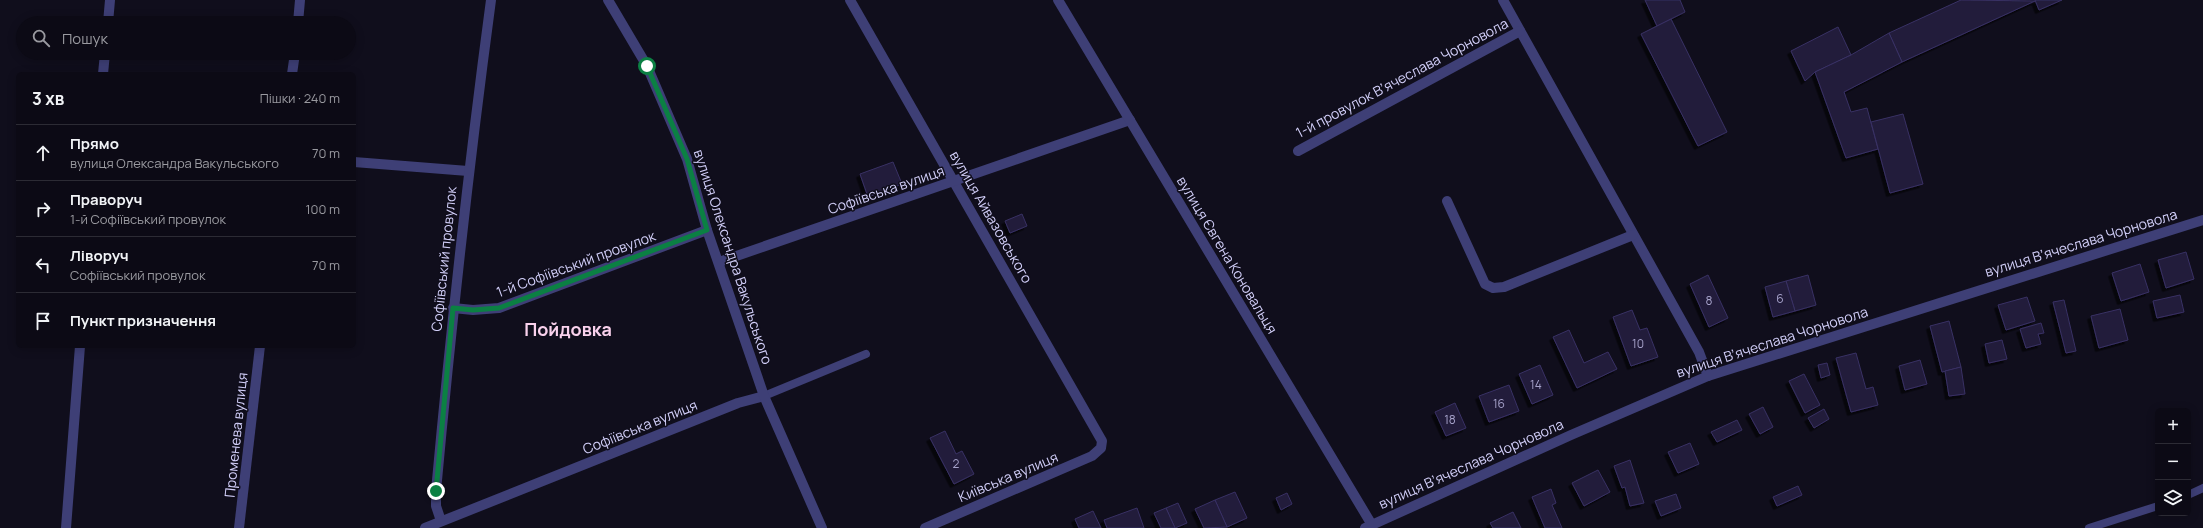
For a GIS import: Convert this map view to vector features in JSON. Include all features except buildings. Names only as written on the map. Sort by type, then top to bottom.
[{"type":"street","points":[[109,16],[110,0]]},
{"type":"street","points":[[299,16],[300,0]]},
{"type":"street","name":"Софіївський провулок","points":[[441,521],[436,506],[436,491],[453,308],[468,171],[491,0]]},
{"type":"street","name":"вулиця Олександра Вакульського","points":[[608,0],[647,66],[687,159],[707,230],[764,396],[822,528]]},
{"type":"street","name":"вулиця Айвазовського","points":[[850,0],[955,181],[1102,441],[1100,448]]},
{"type":"street","name":"вулиця Євгена Коновальця","points":[[1058,0],[1368,526]]},
{"type":"street","name":"1-й провулок Вʼячеслава Чорновола","points":[[1503,0],[1632,235],[1699,352],[1708,376]]},
{"type":"street","name":"1-й провулок Вʼячеслава Чорновола","points":[[1298,151],[1520,31]]},
{"type":"street","points":[[103,72],[104,60]]},
{"type":"street","points":[[292,72],[294,60]]},
{"type":"street","name":"Софіївська вулиця","points":[[719,262],[1130,120]]},
{"type":"street","points":[[356,162],[468,171]]},
{"type":"street","points":[[1447,201],[1485,284],[1493,288],[1504,287],[1632,235]]},
{"type":"street","name":"вулиця Вʼячеслава Чорновола","points":[[1368,526],[1571,435],[1708,376],[2203,220]]},
{"type":"street","name":"1-й Софіївський провулок","points":[[453,308],[473,310],[499,308],[707,230]]},
{"type":"street","points":[[66,528],[80,348]]},
{"type":"street","name":"Променева вулиця","points":[[240,528],[260,348]]},
{"type":"street","name":"Софіївська вулиця","points":[[425,528],[738,403],[764,396]]},
{"type":"street","name":"Київська вулиця","points":[[925,528],[1092,456],[1100,448]]},
{"type":"lane","name":"Софіївська вулиця","points":[[764,396],[866,354]]},
{"type":"lane","points":[[2191,494],[2203,488]]},
{"type":"lane","points":[[2090,528],[2155,507]]},
{"type":"district","name":"Пойдовка","points":[[568,330]]},
{"type":"route","points":[[436,491],[453,308],[473,310],[499,308],[707,230],[687,159],[647,66]]}]
